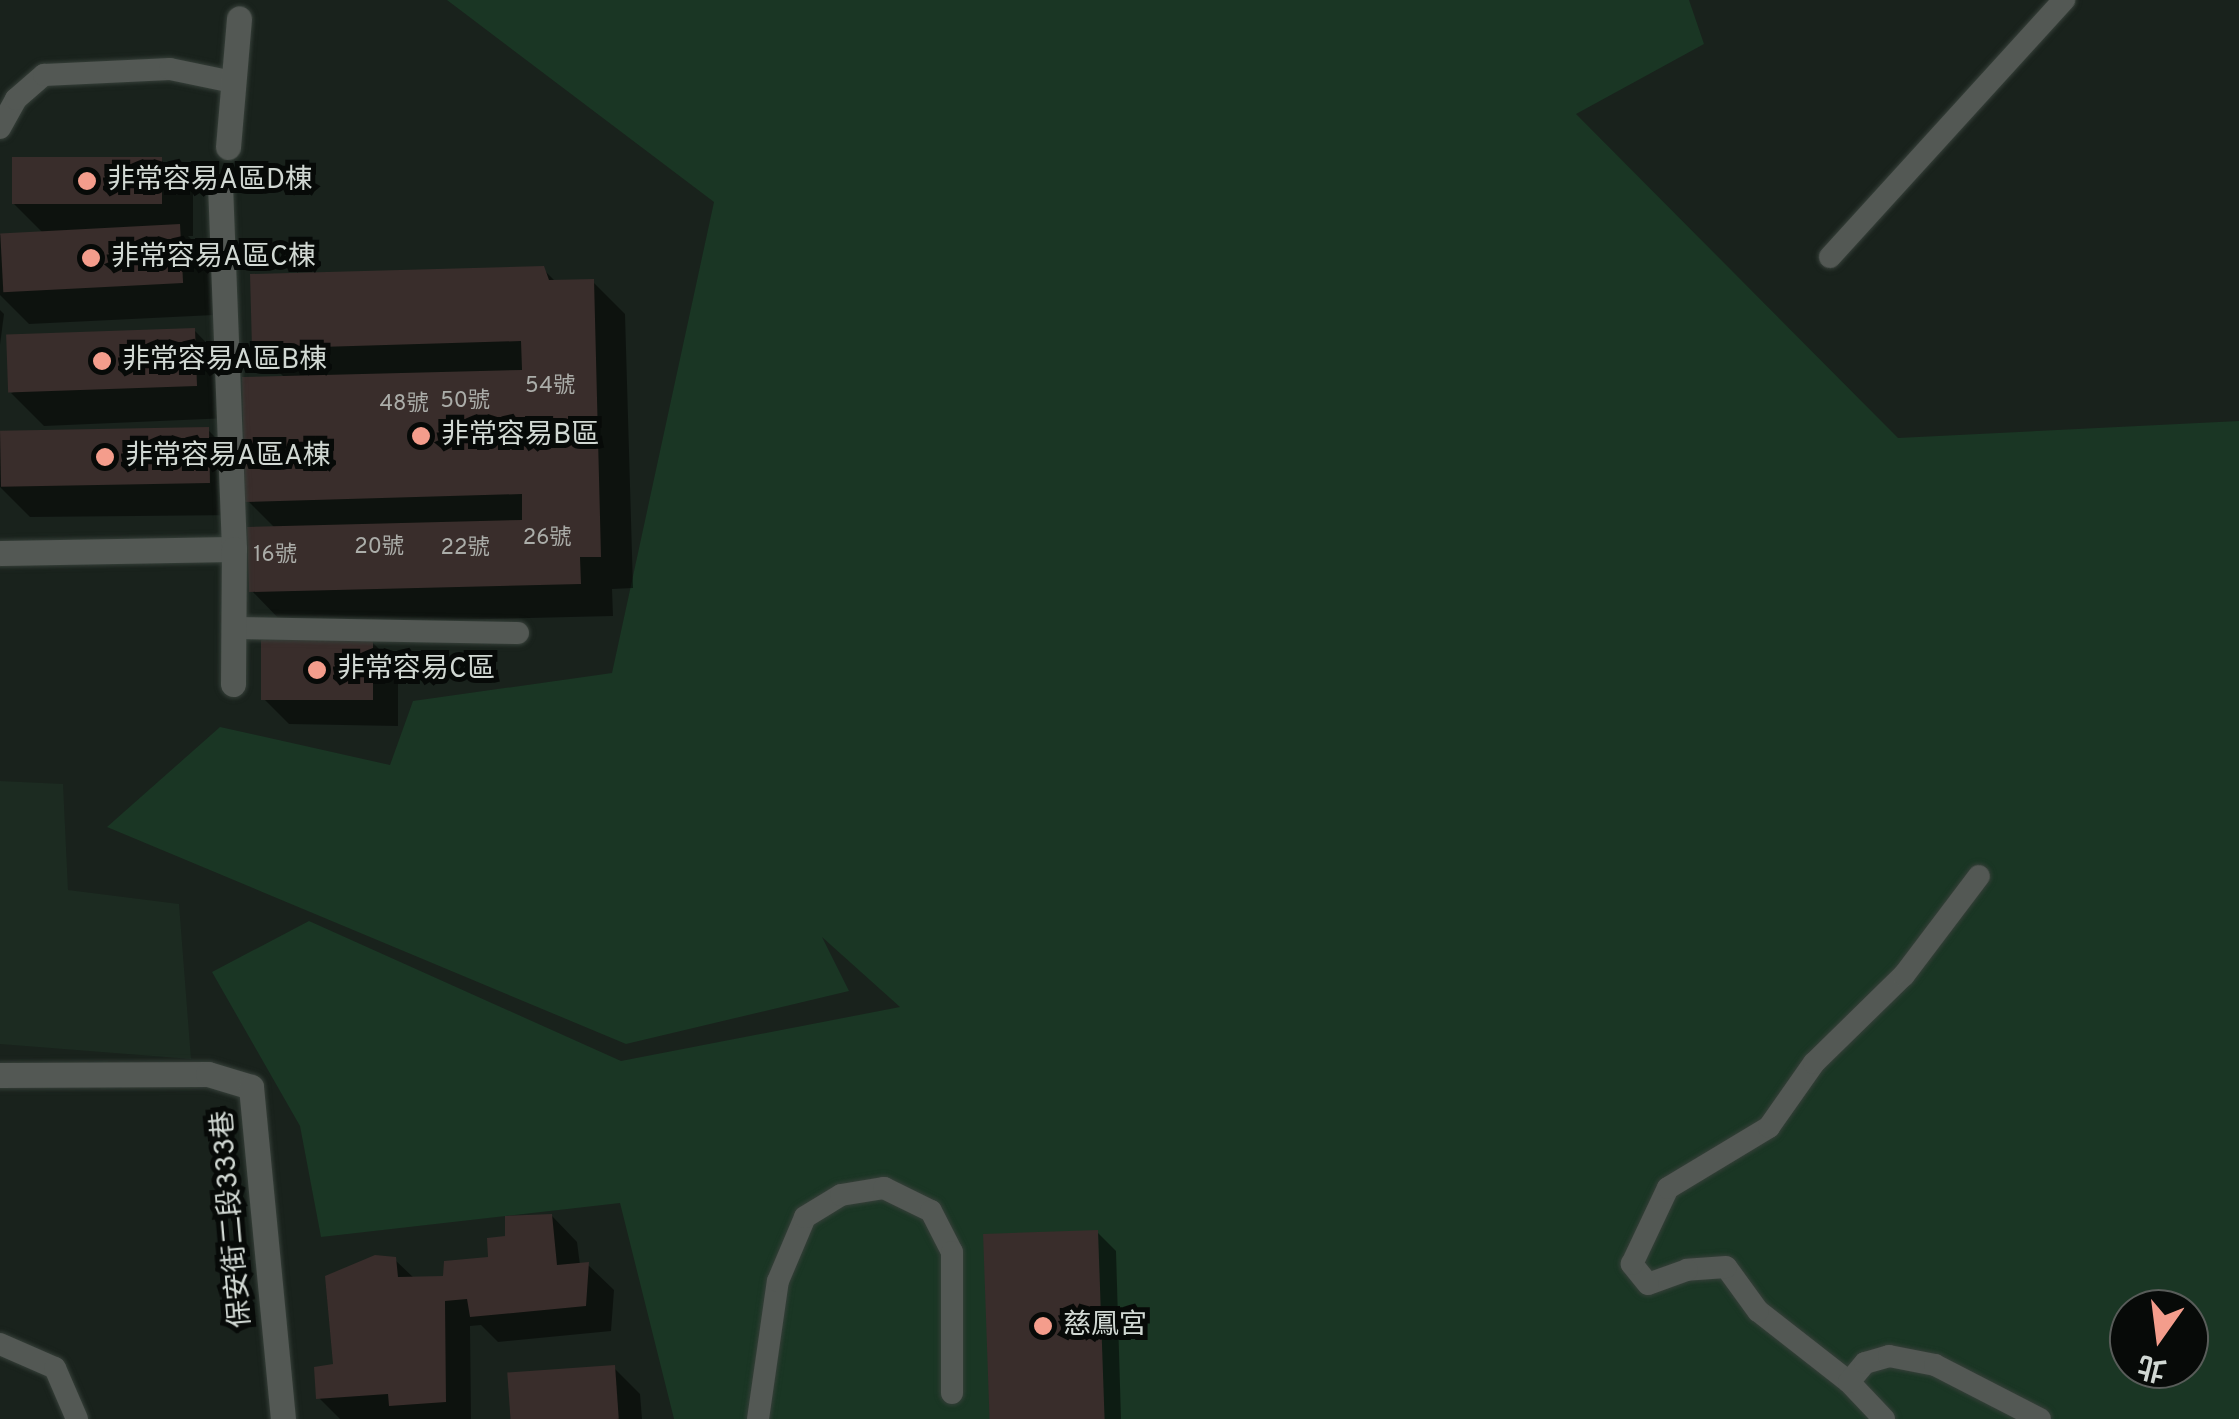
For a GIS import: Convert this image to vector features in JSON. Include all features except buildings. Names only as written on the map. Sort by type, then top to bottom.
[{"type":"street","points":[[228,146],[239,18]]},
{"type":"street","points":[[220,189],[234,549],[234,684]]},
{"type":"street","points":[[0,553],[234,549]]},
{"type":"street","name":"保安街二段333巷","points":[[0,1075],[208,1074],[251,1086],[283,1419]]},
{"type":"lane","points":[[1830,258],[2064,0]]},
{"type":"lane","points":[[0,128],[16,99],[44,75],[170,70],[233,82]]},
{"type":"lane","points":[[234,628],[518,632]]},
{"type":"lane","points":[[1884,1419],[1849,1382],[1758,1311],[1726,1266],[1687,1270],[1648,1284],[1632,1264],[1668,1188],[1769,1127],[1814,1063],[1904,975],[1979,876]]},
{"type":"lane","points":[[758,1419],[778,1282],[804,1217],[842,1195],[884,1188],[931,1211],[952,1252],[952,1394]]},
{"type":"lane","points":[[0,1344],[55,1368],[76,1419]]},
{"type":"lane","points":[[1849,1382],[1865,1363],[1888,1356],[1920,1361],[2040,1419]]},
{"type":"shaded area","points":[[0,781],[63,784],[68,890],[179,904],[191,1059],[0,1044]]},
{"type":"green space","points":[[447,0],[1689,0],[1704,44],[1576,114],[1898,438],[2239,421],[2239,1419],[674,1419],[620,1203],[321,1237],[300,1126],[212,972],[309,921],[621,1061],[900,1007],[822,937],[849,991],[626,1044],[107,827],[220,727],[390,765],[413,701],[612,673],[714,202]]},
{"type":"place","name":"非常容易A區D棟","points":[[87,181]]},
{"type":"place","name":"非常容易A區C棟","points":[[91,258]]},
{"type":"place","name":"非常容易A區B棟","points":[[102,361]]},
{"type":"place","name":"非常容易B區","points":[[421,436]]},
{"type":"place","name":"非常容易A區A棟","points":[[105,457]]},
{"type":"place","name":"非常容易C區","points":[[317,670]]},
{"type":"place","name":"慈鳳宮","points":[[1043,1326]]}]
